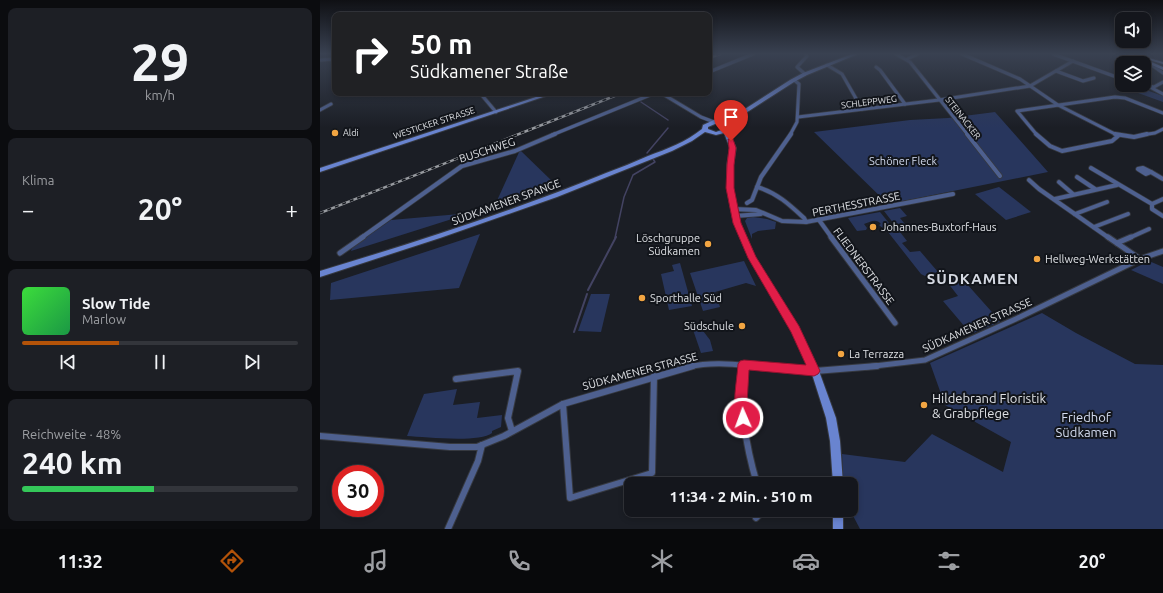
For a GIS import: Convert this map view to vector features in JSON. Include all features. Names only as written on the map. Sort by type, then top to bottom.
[{"type":"main road","points":[[719,134],[725,126],[736,117],[762,102],[794,80]]},
{"type":"main road","name":"WESTICKER STRASSE","points":[[320,170],[544,96]]},
{"type":"main road","points":[[695,137],[714,122],[725,126],[733,148],[730,165],[730,188],[734,213],[750,253],[795,329],[814,371],[831,418],[835,441],[838,477]]},
{"type":"main road","points":[[706,127],[711,133]]},
{"type":"main road","points":[[695,137],[711,133],[719,134],[731,141]]},
{"type":"main road","name":"SÜDKAMENER SPANGE","points":[[320,274],[444,235],[510,212],[608,175],[695,137]]},
{"type":"main road","points":[[838,517],[838,529]]},
{"type":"street","points":[[845,79],[862,110]]},
{"type":"street","points":[[886,79],[905,104]]},
{"type":"street","name":"STEINACKER","points":[[923,79],[1000,176]]},
{"type":"street","points":[[1018,79],[1058,105],[1118,136],[1134,137],[1155,133],[1163,129]]},
{"type":"street","name":"SCHLEPPWEG","points":[[798,117],[939,100],[1030,86],[1043,79]]},
{"type":"street","points":[[1077,79],[1083,81],[1092,79]]},
{"type":"street","points":[[747,203],[752,200],[767,167],[793,132],[798,117],[798,84],[794,80]]},
{"type":"street","points":[[1151,87],[1157,86],[1163,82]]},
{"type":"street","points":[[1151,88],[1163,94]]},
{"type":"street","points":[[483,96],[496,112]]},
{"type":"street","name":"BUSCHWEG","points":[[340,253],[462,166],[515,151],[648,96]]},
{"type":"street","points":[[666,96],[701,117],[714,122]]},
{"type":"street","points":[[1118,136],[1112,141],[1062,151],[1055,150],[1043,141],[1021,118],[1017,111],[1118,97],[1163,113]]},
{"type":"street","points":[[320,110],[331,104]]},
{"type":"street","points":[[701,117],[706,127]]},
{"type":"street","points":[[1090,168],[1152,204]]},
{"type":"street","points":[[1151,172],[1163,179]]},
{"type":"street","points":[[1077,177],[1095,188]]},
{"type":"street","points":[[1029,180],[1140,260]]},
{"type":"street","points":[[1059,182],[1073,194]]},
{"type":"street","points":[[1055,199],[1095,188],[1117,185]]},
{"type":"street","points":[[758,186],[770,190],[780,197],[804,218],[806,222]]},
{"type":"street","name":"PERTHESSTRASSE","points":[[734,213],[747,209],[782,221],[806,222],[953,194]]},
{"type":"street","points":[[1152,204],[1163,199]]},
{"type":"street","points":[[1075,214],[1107,202]]},
{"type":"street","points":[[1152,204],[1152,209],[1163,216]]},
{"type":"street","name":"PERTHESSTRASSE","points":[[734,213],[763,214]]},
{"type":"street","points":[[1094,227],[1128,214]]},
{"type":"street","name":"FLIEDNERSTRASSE","points":[[819,220],[895,323]]},
{"type":"street","points":[[1117,243],[1149,229]]},
{"type":"street","name":"SÜDKAMENER STRASSE","points":[[320,436],[442,447],[472,447],[482,445],[512,431],[549,410],[563,404],[654,376],[701,364],[744,364],[814,371],[925,360],[1020,318],[1140,260],[1163,251]]},
{"type":"street","points":[[744,364],[742,404],[744,432],[749,460],[755,477]]},
{"type":"street","points":[[456,379],[518,371],[508,418],[512,431]]},
{"type":"street","points":[[563,404],[570,498],[652,474],[654,376]]},
{"type":"street","points":[[448,529],[478,461],[482,445]]},
{"type":"green space","points":[[1135,92],[1151,92],[1163,96],[1163,102]]},
{"type":"green space","name":"Schöner Fleck","points":[[995,112],[1048,172],[888,204],[814,132],[910,120],[948,118]]},
{"type":"green space","points":[[520,150],[554,183],[495,205]]},
{"type":"green space","points":[[999,187],[1031,212],[1006,220],[975,194]]},
{"type":"green space","points":[[900,208],[907,216],[900,218],[909,229],[894,224],[884,211]]},
{"type":"green space","points":[[880,212],[893,228],[885,230],[879,225],[881,224],[879,222],[873,221],[864,224],[867,228],[866,230],[857,231],[848,218]]},
{"type":"green space","points":[[471,213],[351,251],[353,246],[391,220]]},
{"type":"green space","points":[[753,217],[776,222],[775,229],[758,231],[752,234],[752,239],[745,221],[747,218]]},
{"type":"green space","points":[[895,230],[900,232],[907,241],[902,243],[910,252],[920,251],[938,272],[925,276],[921,274],[888,232]]},
{"type":"green space","points":[[480,234],[459,288],[330,300],[331,283]]},
{"type":"green space","points":[[744,261],[756,286],[746,283],[715,292],[720,307],[703,311],[690,273]]},
{"type":"green space","points":[[1149,261],[1163,267],[1163,284],[1131,270]]},
{"type":"green space","points":[[680,263],[692,306],[669,310],[661,274],[674,271],[672,265]]},
{"type":"green space","points":[[958,274],[1000,322],[971,334],[943,301],[958,296],[944,278]]},
{"type":"green space","points":[[591,294],[610,294],[601,332],[578,331]]},
{"type":"green space","name":"Friedhof Südkamen","points":[[1042,313],[1135,364],[1163,365],[1163,529],[860,529],[854,517],[858,517],[858,477],[843,477],[842,454],[905,462],[932,434],[1003,472],[1011,442],[945,405],[930,363]]},
{"type":"green space","points":[[697,323],[710,340],[713,351],[701,353],[691,324]]},
{"type":"green space","points":[[457,389],[453,405],[480,402],[477,418],[502,415],[501,427],[492,431],[492,433],[486,436],[476,438],[451,439],[407,436],[424,394]]},
{"type":"waterway","points":[[641,102],[668,120]]},
{"type":"waterway","points":[[647,153],[668,128]]},
{"type":"waterway","points":[[615,238],[624,197],[633,175],[655,162],[653,159]]},
{"type":"waterway","points":[[588,290],[616,237]]},
{"type":"waterway","points":[[574,332],[587,294]]},
{"type":"railway","points":[[320,213],[614,96]]},
{"type":"place","name":"Aldi","points":[[335,133]]},
{"type":"place","name":"Johannes-Buxtorf-Haus","points":[[873,227]]},
{"type":"place","name":"Löschgruppe Südkamen","points":[[708,244]]},
{"type":"place","name":"Hellweg-Werkstätten","points":[[1037,259]]},
{"type":"place","name":"Sporthalle Süd","points":[[642,298]]},
{"type":"place","name":"Südschule","points":[[742,326]]},
{"type":"place","name":"La Terrazza","points":[[841,354]]},
{"type":"place","name":"Hildebrand Floristik & Grabpflege","points":[[924,405]]},
{"type":"district","name":"SÜDKAMEN","points":[[973,279]]},
{"type":"route","points":[[731,141],[733,148],[730,165],[730,195],[737,223],[752,258],[795,329],[814,371],[744,364],[742,404],[743,418]]}]
